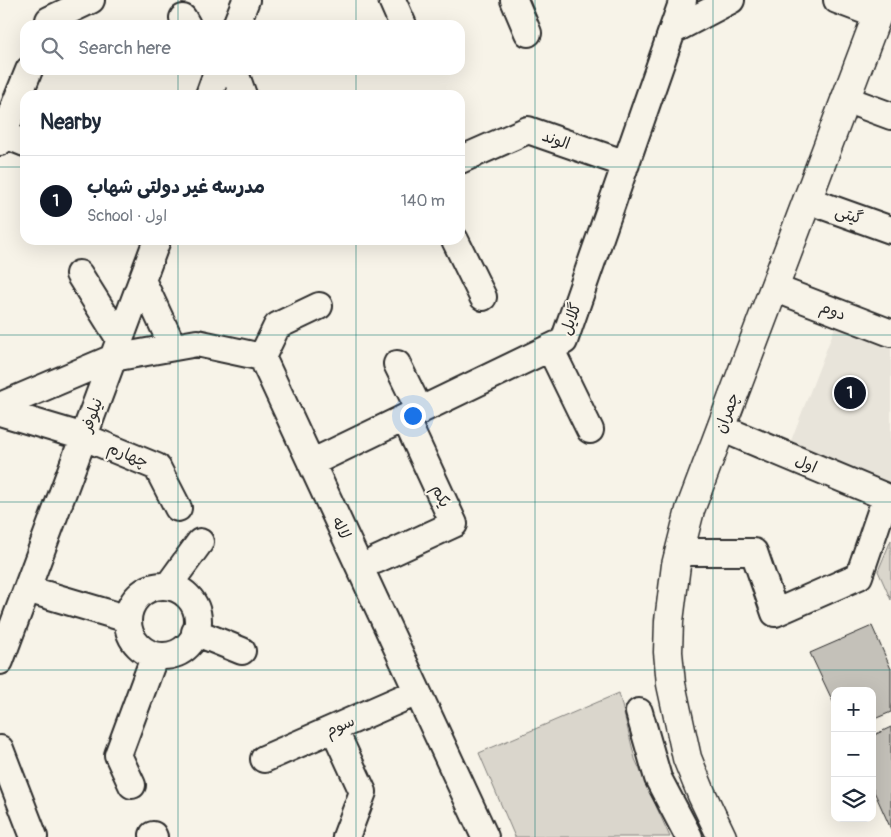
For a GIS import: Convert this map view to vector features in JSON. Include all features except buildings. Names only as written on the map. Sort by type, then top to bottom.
[{"type":"main road","name":"چمران","points":[[722,837],[687,758],[671,684],[668,652],[669,621],[676,565],[690,510],[845,99],[884,5]]},
{"type":"street","points":[[51,15],[92,0]]},
{"type":"street","points":[[238,20],[246,0]]},
{"type":"street","points":[[392,0],[401,20]]},
{"type":"street","points":[[514,0],[528,33]]},
{"type":"street","name":"گلایل","points":[[311,463],[564,341],[684,0]]},
{"type":"street","points":[[672,31],[731,0]]},
{"type":"street","points":[[837,0],[884,5]]},
{"type":"street","points":[[217,76],[236,90]]},
{"type":"street","points":[[845,99],[891,116]]},
{"type":"street","points":[[9,140],[20,109]]},
{"type":"street","name":"الوند","points":[[465,158],[528,130],[626,164]]},
{"type":"street","name":"گیتی","points":[[807,200],[891,230]]},
{"type":"street","name":"نیلوفر","points":[[0,661],[154,245]]},
{"type":"street","points":[[457,245],[483,297]]},
{"type":"street","points":[[79,274],[116,348]]},
{"type":"street","points":[[142,280],[173,347]]},
{"type":"street","name":"دوم","points":[[774,288],[891,333]]},
{"type":"street","points":[[0,406],[116,348],[173,347],[197,343],[262,357],[277,326],[319,306]]},
{"type":"street","points":[[550,348],[590,430]]},
{"type":"street","name":"لاله","points":[[262,357],[485,837]]},
{"type":"street","points":[[397,364],[412,415]]},
{"type":"street","name":"چهارم","points":[[0,412],[84,437],[158,467],[178,508]]},
{"type":"street","name":"یکم","points":[[376,560],[454,524],[412,415]]},
{"type":"street","name":"اول","points":[[721,428],[888,498]]},
{"type":"street","points":[[679,552],[754,552],[775,613],[859,576],[888,498]]},
{"type":"street","points":[[168,586],[200,542]]},
{"type":"street","points":[[157,586],[168,586],[179,589],[188,596],[194,605],[198,616],[194,638],[177,653],[166,656],[155,655],[144,650],[135,642],[129,631],[130,607],[137,597],[146,590],[157,586]]},
{"type":"street","points":[[27,589],[128,619]]},
{"type":"street","points":[[195,632],[242,651]]},
{"type":"street","points":[[132,785],[118,755],[155,655]]},
{"type":"street","name":"سوم","points":[[264,759],[417,692]]},
{"type":"street","points":[[639,712],[658,778],[689,837]]},
{"type":"street","points":[[334,729],[362,792],[346,837]]},
{"type":"street","points":[[0,749],[34,837]]},
{"type":"shaded area","points":[[839,317],[891,336],[891,492],[787,451]]},
{"type":"shaded area","points":[[891,540],[891,600],[878,571]]},
{"type":"shaded area","points":[[619,693],[635,759],[670,837],[515,837],[479,753]]},
{"type":"place","name":"مدرسه غیر دولتی شهاب","points":[[850,393]]}]
